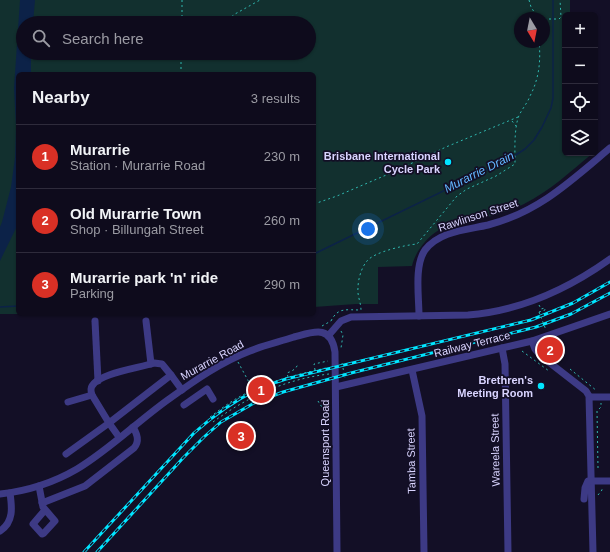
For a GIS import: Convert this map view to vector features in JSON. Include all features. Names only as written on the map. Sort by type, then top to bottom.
[{"type":"street","name":"Rawlinson Street","points":[[419,316],[420,263],[426,250],[434,241],[448,234],[508,219],[531,209],[562,188],[610,148]]},
{"type":"street","points":[[317,331],[328,336],[341,321],[349,318],[477,315],[543,297],[581,279],[610,259]]},
{"type":"street","name":"Railway Terrace","points":[[336,387],[532,341],[610,314]]},
{"type":"street","points":[[95,321],[98,381]]},
{"type":"street","points":[[146,321],[151,364]]},
{"type":"street","name":"Murarrie Road","points":[[0,494],[39,486],[78,468],[182,390],[226,363],[272,343],[317,331]]},
{"type":"street","name":"Queensport Road","points":[[328,336],[334,347],[336,387],[336,552]]},
{"type":"street","points":[[532,341],[535,349],[541,356],[586,391],[590,397],[593,552]]},
{"type":"street","name":"Wareela Street","points":[[502,348],[505,364],[508,552]]},
{"type":"street","points":[[119,437],[108,423],[92,395],[91,387],[98,381],[106,376],[157,363],[162,364],[182,390]]},
{"type":"street","name":"Tamba Street","points":[[412,370],[422,416],[424,552]]},
{"type":"street","points":[[66,454],[171,375]]},
{"type":"street","points":[[184,405],[207,389],[213,399]]},
{"type":"street","points":[[68,402],[92,395]]},
{"type":"street","points":[[590,397],[610,397]]},
{"type":"street","points":[[39,486],[44,506],[85,486],[137,445],[137,433],[133,426]]},
{"type":"street","points":[[584,499],[584,488],[588,481],[610,481]]},
{"type":"street","points":[[0,531],[7,525],[11,517],[12,510],[10,493]]},
{"type":"path","points":[[182,0],[182,16]]},
{"type":"path","points":[[233,16],[260,0]]},
{"type":"path","points":[[529,0],[534,12]]},
{"type":"path","points":[[550,19],[559,19],[561,17],[560,0]]},
{"type":"path","points":[[317,331],[322,326],[332,322],[337,312],[340,310],[361,310],[358,287],[363,268],[368,260],[381,253],[401,246],[417,244],[458,196],[515,164],[517,126],[519,117],[535,88],[540,62],[539,48]]},
{"type":"path","points":[[181,60],[181,72]]},
{"type":"path","points":[[316,203],[344,193],[446,147],[519,117]]},
{"type":"path","points":[[511,121],[517,126]]},
{"type":"path","points":[[544,303],[539,305],[541,309],[545,308],[545,310],[539,312],[546,330]]},
{"type":"path","points":[[340,330],[343,335],[341,351]]},
{"type":"path","points":[[522,350],[551,372]]},
{"type":"path","points":[[315,370],[314,364],[329,360]]},
{"type":"path","points":[[341,361],[345,379],[348,379]]},
{"type":"path","points":[[288,377],[287,373],[294,370],[298,363]]},
{"type":"path","points":[[239,364],[253,390]]},
{"type":"path","points":[[565,366],[597,391],[600,391]]},
{"type":"path","points":[[210,417],[229,403],[259,387],[288,377],[326,368]]},
{"type":"path","points":[[213,422],[234,407],[265,391],[294,381],[327,374]]},
{"type":"path","points":[[250,384],[270,379],[272,382]]},
{"type":"path","points":[[259,387],[258,384],[249,389],[254,399],[266,393],[265,391]]},
{"type":"path","points":[[318,401],[321,406],[329,407]]},
{"type":"path","points":[[598,472],[597,411],[601,407],[601,401]]},
{"type":"green space","name":"Brisbane International Cycle Park","points":[[0,0],[570,0],[570,12],[562,12],[562,156],[589,156],[551,187],[524,204],[502,213],[439,230],[422,245],[412,266],[378,267],[378,304],[316,307],[316,72],[16,72],[16,314],[0,314]]},
{"type":"water","points":[[20,0],[35,0],[34,16],[19,16]]},
{"type":"water","points":[[16,59],[16,60],[31,60],[31,72],[16,72],[16,127],[14,88]]},
{"type":"water","points":[[16,127],[16,228],[0,261],[0,227],[11,187],[15,158]]},
{"type":"waterway","name":"Murarrie Drain","points":[[316,253],[511,158],[525,149],[534,140],[551,108],[553,98],[553,0]]},
{"type":"waterway","name":"Murarrie Drain","points":[[0,307],[16,306]]},
{"type":"railway","points":[[84,552],[194,433],[225,408],[248,394],[286,379],[531,320],[573,303],[610,282]]},
{"type":"railway","points":[[97,552],[204,437],[221,422],[254,403],[283,392],[351,373],[536,327],[571,314],[610,293]]},
{"type":"place","name":"Brisbane International Cycle Park","points":[[448,162]]},
{"type":"place","name":"Old Murarrie Town","points":[[550,350]]},
{"type":"place","name":"Brethren's Meeting Room","points":[[541,386]]},
{"type":"place","name":"Murarrie","points":[[261,390]]},
{"type":"place","name":"Murarrie park 'n' ride","points":[[241,436]]}]
